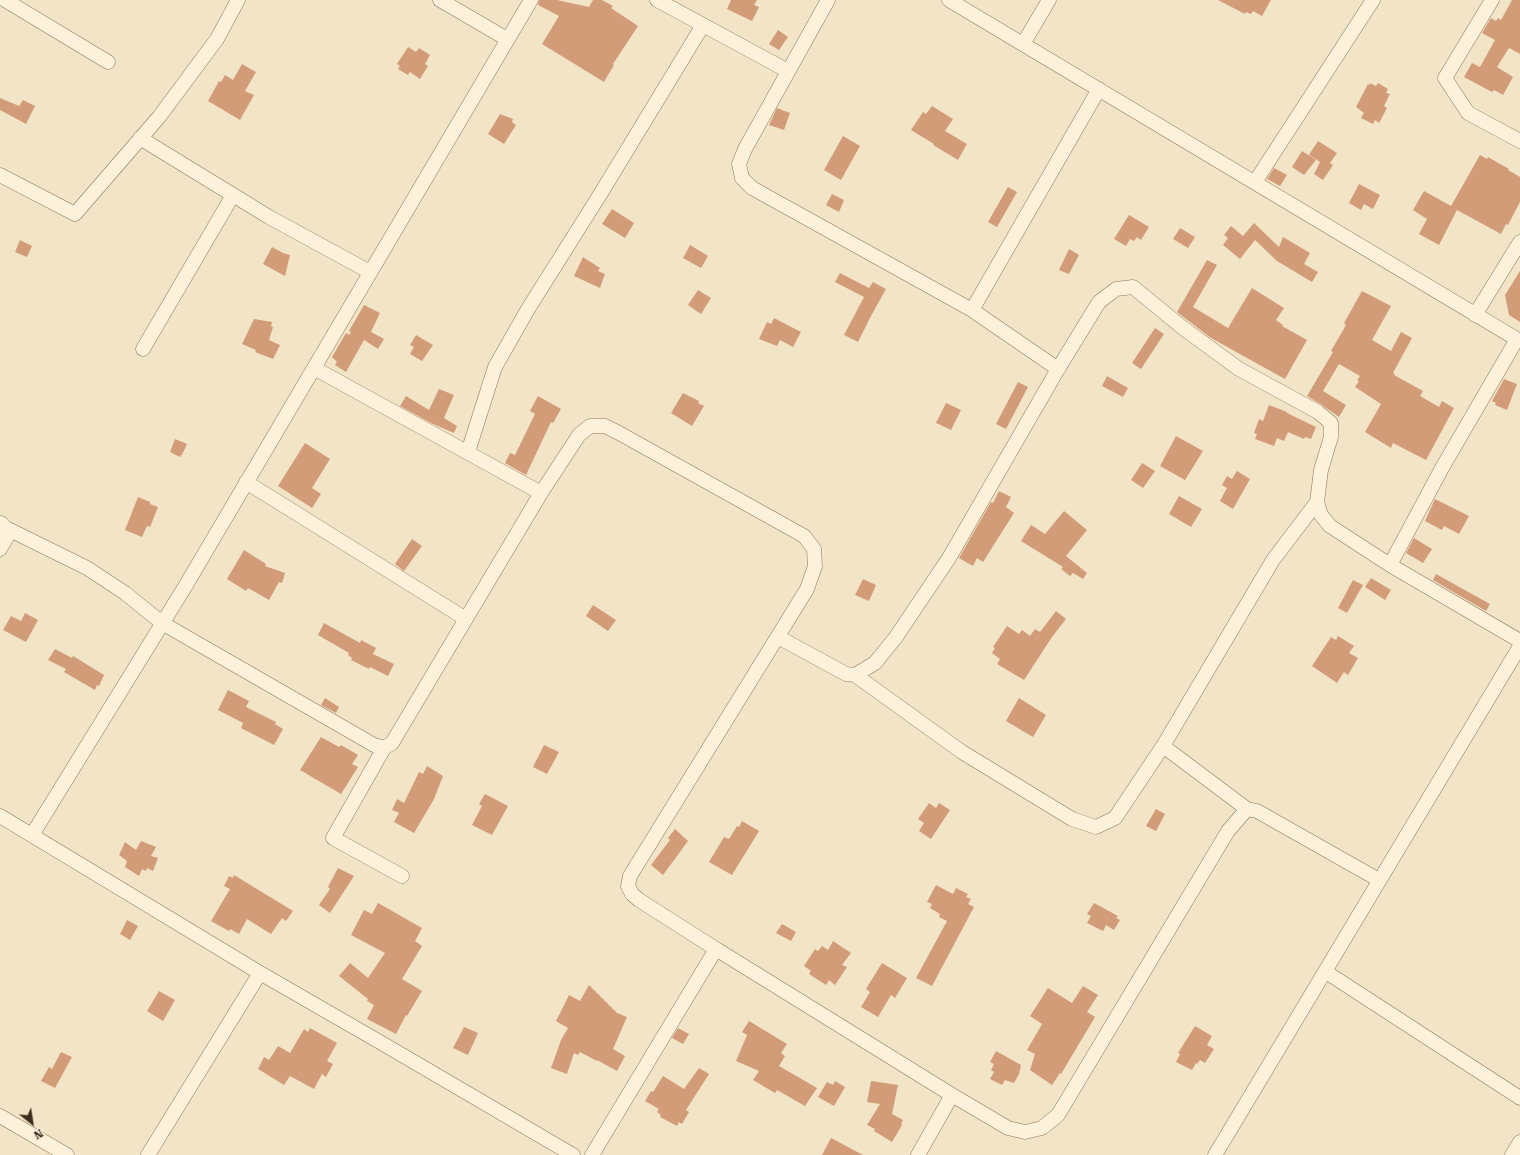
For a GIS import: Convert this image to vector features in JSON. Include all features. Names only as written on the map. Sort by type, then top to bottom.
[{"type":"street","points":[[5,0],[108,62]]},
{"type":"street","points":[[0,175],[75,214],[159,117],[217,39],[238,0]]},
{"type":"street","points":[[440,0],[508,39]]},
{"type":"street","points":[[32,835],[162,623],[531,0]]},
{"type":"street","points":[[657,0],[788,71]]},
{"type":"street","points":[[828,0],[745,149],[739,164],[742,178],[752,188],[972,310],[1058,369]]},
{"type":"street","points":[[949,0],[1518,340],[1442,468],[1390,565]]},
{"type":"street","points":[[1023,44],[1049,0]]},
{"type":"street","points":[[1254,182],[1373,0]]},
{"type":"street","points":[[1492,0],[1446,78],[1468,113],[1520,141]]},
{"type":"street","points":[[468,452],[495,367],[528,309],[601,193],[703,25]]},
{"type":"street","points":[[972,310],[1100,89]]},
{"type":"street","points":[[140,138],[269,217],[370,272]]},
{"type":"street","points":[[143,349],[233,195]]},
{"type":"street","points":[[1475,315],[1520,242]]},
{"type":"street","points":[[856,675],[875,663],[879,658],[896,636],[949,558],[1058,369],[1099,302],[1116,289],[1133,287],[1173,320],[1239,369],[1318,412],[1331,423],[1331,437],[1321,470],[1317,502],[1321,515],[1330,526],[1390,565],[1520,641]]},
{"type":"street","points":[[314,368],[542,493]]},
{"type":"street","points":[[402,876],[334,838],[384,748],[392,743],[542,493],[579,435],[590,426],[605,426],[804,536],[814,549],[815,566],[807,589],[630,876],[628,886],[632,894],[716,949],[1008,1128],[1025,1132],[1042,1128],[1058,1115],[1228,832],[1247,809]]},
{"type":"street","points":[[246,482],[466,620]]},
{"type":"street","points":[[778,637],[846,674],[856,675],[962,752],[1072,819],[1096,827],[1115,818],[1163,746],[1273,560],[1317,502]]},
{"type":"street","points":[[3,525],[87,568],[125,593],[162,623],[374,745],[384,748]]},
{"type":"street","points":[[0,549],[7,537],[3,525]]},
{"type":"street","points":[[1216,1155],[1520,646]]},
{"type":"street","points":[[1163,746],[1247,809],[1257,811],[1379,880]]},
{"type":"street","points":[[0,816],[260,973],[573,1155]]},
{"type":"street","points":[[592,1155],[716,949]]},
{"type":"street","points":[[1326,972],[1520,1098]]},
{"type":"street","points":[[148,1155],[260,973]]},
{"type":"street","points":[[918,1155],[952,1095]]},
{"type":"street","points":[[0,1116],[67,1155]]},
{"type":"street","points":[[1512,1155],[1520,1142]]},
{"type":"building","points":[[539,0],[557,0],[589,7],[593,0],[602,0],[613,6],[611,8],[638,26],[613,64],[614,65],[604,82],[542,44],[559,16],[538,5]]},
{"type":"building","points":[[731,0],[757,0],[754,5],[759,7],[752,21],[727,9]]},
{"type":"building","points":[[1218,0],[1271,0],[1262,16],[1253,11],[1251,14],[1246,12],[1245,14]]},
{"type":"building","points":[[1512,0],[1520,0],[1520,54],[1509,48],[1497,67],[1513,77],[1503,95],[1494,90],[1492,92],[1464,77],[1472,63],[1480,67],[1495,40],[1482,33],[1491,18],[1496,21],[1498,18],[1501,20]]},
{"type":"building","points":[[778,30],[788,37],[779,50],[769,44]]},
{"type":"building","points":[[408,47],[416,52],[419,48],[430,55],[425,64],[428,66],[420,79],[410,72],[408,75],[398,69],[400,66],[397,64]]},
{"type":"building","points":[[242,64],[256,72],[245,91],[254,95],[240,120],[208,101],[219,81],[221,82],[225,75],[233,80]]},
{"type":"building","points":[[1370,83],[1376,86],[1378,83],[1388,89],[1386,93],[1390,94],[1384,106],[1387,108],[1379,123],[1375,120],[1373,124],[1361,118],[1364,113],[1356,107],[1368,84],[1370,85]]},
{"type":"building","points":[[0,98],[19,106],[23,100],[35,106],[26,124],[0,110]]},
{"type":"building","points":[[932,106],[953,119],[945,131],[967,144],[958,160],[911,130],[923,112],[926,114]]},
{"type":"building","points":[[777,108],[790,113],[784,130],[769,125]]},
{"type":"building","points":[[500,114],[513,119],[512,122],[516,125],[504,144],[488,134]]},
{"type":"building","points":[[843,136],[860,146],[841,180],[824,170]]},
{"type":"building","points":[[1318,141],[1337,153],[1330,163],[1333,165],[1323,180],[1314,174],[1320,162],[1309,155]]},
{"type":"building","points":[[1302,151],[1316,160],[1304,175],[1292,167]]},
{"type":"building","points":[[1480,155],[1487,159],[1488,157],[1520,177],[1520,202],[1508,225],[1506,224],[1501,234],[1457,210],[1439,245],[1419,234],[1427,219],[1413,210],[1424,191],[1451,206]]},
{"type":"building","points":[[1274,168],[1287,175],[1280,186],[1267,179]]},
{"type":"building","points":[[1359,184],[1380,195],[1373,209],[1364,204],[1361,210],[1349,203]]},
{"type":"building","points":[[1008,187],[1017,192],[997,227],[988,222]]},
{"type":"building","points":[[832,194],[844,200],[839,212],[826,205]]},
{"type":"building","points":[[612,209],[634,223],[625,238],[602,224]]},
{"type":"building","points":[[1129,215],[1149,227],[1141,240],[1137,237],[1134,241],[1130,239],[1126,246],[1114,239]]},
{"type":"building","points":[[1254,223],[1279,247],[1283,237],[1310,253],[1304,264],[1318,272],[1312,282],[1277,261],[1255,240],[1240,259],[1223,245],[1228,238],[1224,235],[1231,226],[1243,236]]},
{"type":"building","points":[[1180,228],[1195,237],[1188,248],[1173,239]]},
{"type":"building","points":[[20,240],[32,246],[27,257],[15,252]]},
{"type":"building","points":[[690,245],[708,256],[701,268],[683,258]]},
{"type":"building","points":[[272,247],[290,255],[285,276],[263,264]]},
{"type":"building","points":[[1069,249],[1079,255],[1069,274],[1059,270]]},
{"type":"building","points":[[583,257],[600,268],[598,271],[605,274],[600,288],[574,276]]},
{"type":"building","points":[[1207,260],[1217,265],[1193,307],[1228,328],[1252,288],[1284,308],[1276,320],[1283,325],[1282,326],[1307,340],[1285,379],[1211,338],[1177,312]]},
{"type":"building","points":[[1520,271],[1520,322],[1509,315],[1505,295]]},
{"type":"building","points":[[840,273],[869,288],[873,282],[886,289],[858,342],[844,335],[864,297],[835,282]]},
{"type":"building","points":[[698,290],[711,298],[701,314],[688,305]]},
{"type":"building","points":[[1362,291],[1391,306],[1372,340],[1391,351],[1401,332],[1412,338],[1393,373],[1395,374],[1394,375],[1423,391],[1420,396],[1439,407],[1442,401],[1454,408],[1426,460],[1393,443],[1391,448],[1365,432],[1381,404],[1355,387],[1360,376],[1339,364],[1323,391],[1346,405],[1339,417],[1307,396],[1333,352],[1331,351],[1346,325],[1344,323]]},
{"type":"building","points":[[364,305],[380,313],[371,332],[384,339],[378,349],[364,340],[346,372],[335,365],[337,362],[332,357],[346,333],[349,335],[351,332],[349,331]]},
{"type":"building","points":[[774,318],[801,332],[793,347],[780,340],[777,346],[759,339],[767,322],[771,324]]},
{"type":"building","points":[[254,319],[272,322],[271,326],[273,327],[269,340],[280,345],[273,359],[255,352],[256,350],[242,344]]},
{"type":"building","points":[[1155,328],[1164,334],[1141,369],[1132,363]]},
{"type":"building","points":[[416,335],[433,345],[422,361],[410,354],[414,347],[410,345]]},
{"type":"building","points":[[1107,376],[1128,388],[1123,397],[1102,386]]},
{"type":"building","points":[[1504,379],[1517,384],[1507,410],[1495,405],[1496,403],[1492,401]]},
{"type":"building","points":[[1018,382],[1028,387],[1006,429],[996,424]]},
{"type":"building","points":[[439,389],[454,395],[444,418],[457,426],[454,433],[431,423],[400,406],[406,396],[429,410]]},
{"type":"building","points":[[683,393],[699,401],[698,403],[704,406],[692,426],[671,413]]},
{"type":"building","points":[[538,396],[561,409],[553,423],[551,422],[526,475],[505,463],[510,453],[515,455],[535,414],[530,411]]},
{"type":"building","points":[[946,403],[961,410],[951,430],[936,423]]},
{"type":"building","points":[[1269,405],[1287,412],[1316,427],[1311,439],[1305,437],[1304,439],[1288,432],[1284,441],[1277,438],[1274,446],[1255,439],[1257,434],[1254,433],[1259,419],[1263,421]]},
{"type":"building","points":[[1176,436],[1203,451],[1185,480],[1160,466]]},
{"type":"building","points":[[175,439],[187,444],[180,457],[170,452]]},
{"type":"building","points":[[305,443],[330,459],[312,488],[321,494],[312,508],[278,486]]},
{"type":"building","points":[[1142,463],[1155,471],[1143,488],[1131,480]]},
{"type":"building","points":[[1237,471],[1250,479],[1233,509],[1220,501],[1227,488],[1222,485],[1227,476],[1232,479]]},
{"type":"building","points":[[999,491],[1011,497],[1006,507],[1014,513],[983,562],[977,558],[973,566],[959,558],[991,502],[993,503]]},
{"type":"building","points":[[1179,496],[1202,509],[1191,527],[1169,514]]},
{"type":"building","points":[[138,497],[158,507],[150,527],[147,526],[142,537],[125,530]]},
{"type":"building","points":[[1435,499],[1469,516],[1459,534],[1444,526],[1442,530],[1425,521]]},
{"type":"building","points":[[1064,511],[1087,530],[1066,556],[1087,573],[1083,579],[1073,573],[1070,576],[1061,569],[1063,567],[1021,541],[1031,525],[1045,534]]},
{"type":"building","points":[[1414,538],[1432,549],[1423,563],[1406,553]]},
{"type":"building","points":[[412,539],[422,546],[404,571],[395,564]]},
{"type":"building","points":[[244,550],[266,564],[265,566],[285,573],[282,583],[279,582],[269,600],[248,588],[246,591],[227,579]]},
{"type":"building","points":[[1436,574],[1490,604],[1486,611],[1433,580]]},
{"type":"building","points":[[1371,578],[1391,590],[1385,600],[1365,587]]},
{"type":"building","points":[[863,579],[876,585],[869,601],[855,595]]},
{"type":"building","points":[[1353,580],[1363,585],[1347,613],[1338,608]]},
{"type":"building","points":[[593,605],[616,620],[608,631],[586,616]]},
{"type":"building","points":[[1056,611],[1066,619],[1052,637],[1024,680],[997,664],[1000,659],[992,653],[995,648],[993,647],[1007,626],[1019,634],[1022,630],[1030,636],[1035,629],[1040,632]]},
{"type":"building","points":[[25,613],[38,620],[26,642],[3,630],[11,616],[21,621]]},
{"type":"building","points":[[324,623],[360,643],[361,640],[376,648],[373,654],[394,664],[388,676],[351,660],[352,658],[348,655],[349,653],[318,635]]},
{"type":"building","points":[[1338,636],[1354,646],[1349,653],[1358,658],[1348,675],[1344,672],[1337,683],[1312,666],[1331,637],[1336,640]]},
{"type":"building","points":[[55,649],[72,658],[73,656],[104,675],[99,686],[97,685],[95,690],[64,672],[66,669],[48,660]]},
{"type":"building","points":[[228,690],[249,701],[246,707],[276,722],[275,724],[283,729],[274,745],[241,728],[243,723],[218,710]]},
{"type":"building","points":[[325,698],[339,707],[336,713],[321,705]]},
{"type":"building","points":[[1019,698],[1046,715],[1033,737],[1006,721]]},
{"type":"building","points":[[321,737],[339,747],[341,745],[358,755],[352,764],[358,767],[341,794],[300,770]]},
{"type":"building","points":[[544,745],[559,752],[547,774],[533,767]]},
{"type":"building","points":[[427,766],[443,776],[434,799],[414,833],[394,822],[399,813],[392,810],[397,799],[404,803],[419,772],[423,774]]},
{"type":"building","points":[[485,794],[508,806],[492,835],[472,825],[482,806],[479,804]]},
{"type":"building","points":[[929,803],[936,808],[939,803],[950,810],[931,839],[919,831],[924,823],[918,819]]},
{"type":"building","points":[[1156,809],[1165,814],[1156,831],[1146,826]]},
{"type":"building","points":[[742,821],[759,831],[732,875],[709,862],[724,837],[729,839]]},
{"type":"building","points":[[675,829],[688,841],[663,875],[651,865],[670,840],[668,838]]},
{"type":"building","points":[[141,841],[156,847],[151,856],[158,858],[153,871],[147,868],[146,871],[142,869],[139,876],[125,867],[127,861],[119,855],[125,842],[136,850]]},
{"type":"building","points":[[338,868],[354,876],[330,913],[319,905],[330,889],[328,887]]},
{"type":"building","points":[[234,875],[293,911],[286,921],[282,918],[271,934],[247,919],[239,934],[230,929],[229,931],[211,921],[230,889],[224,886],[229,876],[233,878]]},
{"type":"building","points":[[936,885],[953,894],[956,888],[968,894],[966,897],[971,899],[968,904],[974,907],[932,986],[916,978],[947,921],[939,917],[940,914],[930,908],[932,904],[927,902]]},
{"type":"building","points":[[378,903],[422,928],[415,941],[422,946],[402,979],[422,991],[407,1016],[406,1015],[396,1034],[367,1019],[374,1005],[367,1001],[368,999],[339,976],[350,963],[368,978],[385,953],[351,935],[364,910],[372,914]]},
{"type":"building","points":[[1094,903],[1118,916],[1116,918],[1120,920],[1114,930],[1106,925],[1103,931],[1087,923],[1091,916],[1087,914]]},
{"type":"building","points":[[127,920],[138,926],[130,940],[120,934]]},
{"type":"building","points":[[782,924],[796,932],[791,941],[776,933]]},
{"type":"building","points":[[833,941],[851,953],[842,965],[847,967],[835,985],[829,980],[826,985],[809,974],[811,971],[804,966],[815,949],[818,951],[822,946],[828,950]]},
{"type":"building","points":[[882,963],[907,978],[895,998],[891,995],[878,1017],[861,1007],[870,992],[866,989]]},
{"type":"building","points":[[589,985],[617,1013],[627,1017],[613,1049],[625,1056],[617,1071],[580,1052],[578,1055],[574,1053],[567,1074],[551,1068],[561,1040],[568,1028],[556,1021],[569,995],[580,1001]]},
{"type":"building","points":[[1083,986],[1098,995],[1087,1012],[1095,1017],[1061,1074],[1060,1073],[1052,1085],[1030,1070],[1035,1054],[1027,1050],[1042,1024],[1030,1016],[1048,988],[1072,1003]]},
{"type":"building","points":[[159,991],[175,1000],[163,1021],[147,1011]]},
{"type":"building","points":[[749,1021],[787,1044],[781,1053],[785,1056],[779,1066],[817,1088],[805,1106],[777,1090],[775,1093],[753,1080],[759,1071],[736,1061],[747,1035],[742,1032]]},
{"type":"building","points":[[1195,1026],[1212,1036],[1207,1045],[1214,1049],[1205,1063],[1200,1060],[1197,1064],[1196,1063],[1192,1070],[1176,1062],[1180,1054],[1178,1053]]},
{"type":"building","points":[[464,1027],[478,1033],[468,1055],[453,1048]]},
{"type":"building","points":[[310,1028],[337,1043],[327,1061],[333,1064],[326,1077],[322,1074],[314,1089],[290,1076],[284,1085],[258,1069],[264,1057],[269,1060],[278,1046],[290,1053],[304,1029],[308,1032]]},
{"type":"building","points":[[678,1028],[689,1034],[683,1044],[672,1038]]},
{"type":"building","points":[[996,1051],[1021,1065],[1019,1074],[1014,1083],[1005,1080],[1002,1085],[990,1079],[994,1072],[991,1070],[994,1064],[990,1062]]},
{"type":"building","points":[[61,1052],[72,1057],[55,1088],[41,1081],[49,1067],[52,1069]]},
{"type":"building","points":[[699,1068],[709,1074],[686,1110],[689,1112],[682,1124],[679,1122],[677,1126],[660,1117],[661,1115],[657,1112],[659,1109],[645,1101],[651,1091],[653,1092],[663,1076],[684,1089]]},
{"type":"building","points":[[835,1081],[845,1087],[834,1106],[818,1097],[827,1082],[833,1085]]},
{"type":"building","points":[[871,1081],[898,1085],[892,1114],[903,1120],[902,1125],[892,1142],[867,1125],[880,1104],[867,1102]]},
{"type":"building","points":[[831,1138],[863,1155],[822,1155]]}]
